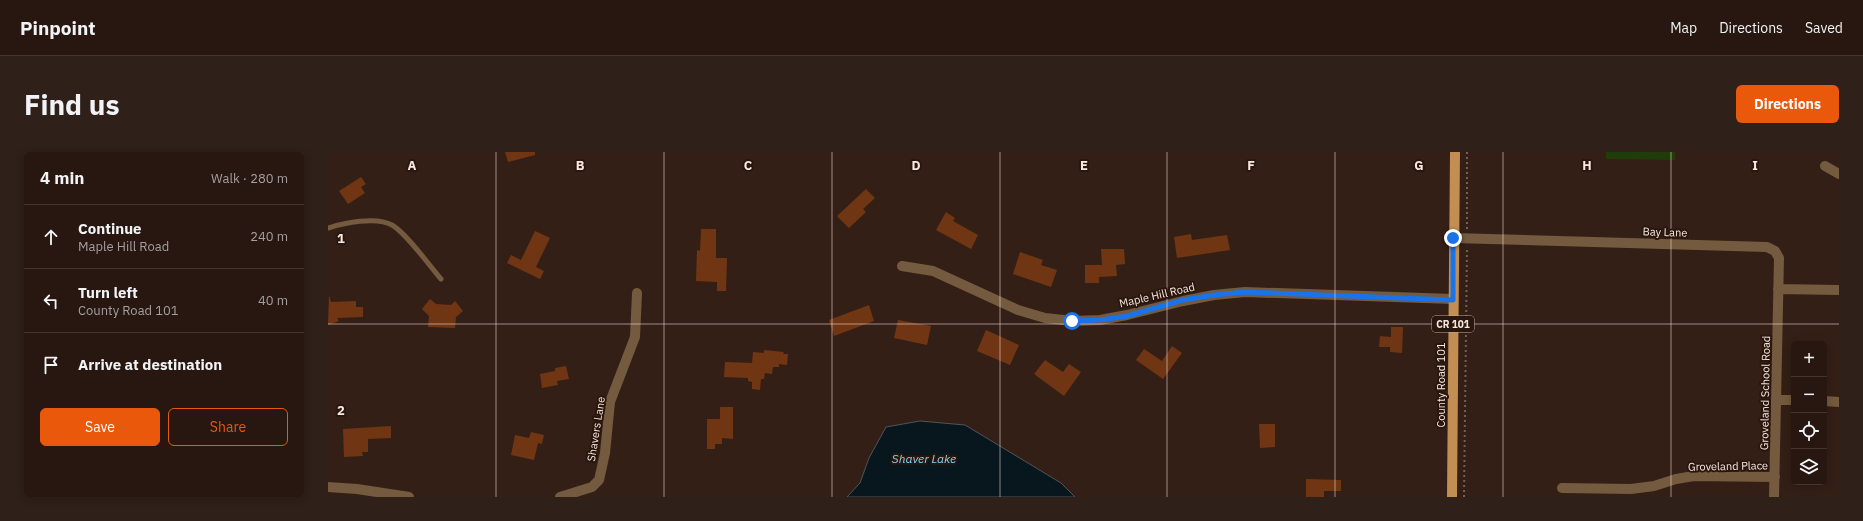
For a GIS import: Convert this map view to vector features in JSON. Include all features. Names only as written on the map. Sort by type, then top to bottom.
[{"type":"main road","name":"County Road 101","points":[[1452,497],[1453,238],[1455,152]]},
{"type":"street","points":[[1825,166],[1839,174]]},
{"type":"street","name":"Bay Lane","points":[[1453,238],[1767,247],[1775,251],[1779,258],[1778,289]]},
{"type":"street","name":"Maple Hill Road","points":[[902,266],[933,271],[1018,310],[1045,318],[1072,321],[1100,320],[1127,316],[1183,300],[1245,292],[1453,300]]},
{"type":"street","points":[[1778,289],[1839,290]]},
{"type":"street","name":"Groveland School Road","points":[[1774,497],[1778,289]]},
{"type":"street","name":"Shavers Lane","points":[[560,497],[592,487],[599,480],[605,453],[610,402],[634,337],[637,293]]},
{"type":"street","points":[[1776,400],[1791,400]]},
{"type":"street","points":[[1827,401],[1839,402]]},
{"type":"street","name":"Groveland Place","points":[[1562,488],[1631,490],[1694,476],[1775,477]]},
{"type":"street","points":[[328,486],[409,497]]},
{"type":"lane","points":[[328,228],[342,224],[366,221],[380,221],[392,225],[415,247],[441,279]]},
{"type":"path","points":[[1464,497],[1467,152]]},
{"type":"green space","points":[[1606,152],[1675,152],[1675,160],[1606,159]]},
{"type":"water","name":"Shaver Lake","points":[[920,421],[965,425],[1061,483],[1075,497],[847,497],[860,483],[869,458],[886,427]]},
{"type":"building","points":[[505,152],[535,152],[535,155],[508,162]]},
{"type":"building","points":[[361,177],[366,184],[361,187],[365,193],[348,204],[339,191]]},
{"type":"building","points":[[866,189],[875,198],[863,209],[866,212],[849,228],[837,216]]},
{"type":"building","points":[[946,212],[955,218],[953,221],[978,235],[971,249],[936,230]]},
{"type":"building","points":[[701,229],[716,229],[716,258],[727,258],[726,291],[717,291],[717,282],[696,281],[697,250],[700,251]]},
{"type":"building","points":[[535,231],[550,238],[536,267],[544,271],[540,279],[507,263],[511,255],[521,260]]},
{"type":"building","points":[[1191,234],[1192,240],[1227,235],[1230,250],[1177,258],[1174,237]]},
{"type":"building","points":[[1101,249],[1124,249],[1125,264],[1116,265],[1117,276],[1099,277],[1099,283],[1085,283],[1085,265],[1102,265]]},
{"type":"building","points":[[1020,252],[1043,260],[1041,265],[1057,270],[1051,287],[1013,274]]},
{"type":"building","points":[[329,295],[331,302],[356,301],[356,307],[363,307],[363,317],[337,318],[339,321],[328,325]]},
{"type":"building","points":[[430,299],[436,304],[451,305],[455,301],[463,311],[456,317],[455,328],[428,327],[429,316],[422,309]]},
{"type":"building","points":[[869,305],[874,321],[834,336],[829,320]]},
{"type":"building","points":[[898,320],[931,326],[927,345],[894,338]]},
{"type":"building","points":[[1391,327],[1403,327],[1402,353],[1390,352],[1390,347],[1379,347],[1380,336],[1391,337]]},
{"type":"building","points":[[986,330],[1019,345],[1010,365],[977,351]]},
{"type":"building","points":[[1172,346],[1182,353],[1163,379],[1136,360],[1144,349],[1162,361]]},
{"type":"building","points":[[764,350],[784,352],[783,354],[788,354],[787,365],[779,364],[779,367],[773,367],[772,374],[765,373],[764,379],[761,379],[760,390],[752,389],[752,382],[748,381],[748,378],[724,377],[725,362],[752,363],[753,352],[764,353]]},
{"type":"building","points":[[1045,360],[1063,372],[1069,364],[1081,372],[1064,396],[1034,374]]},
{"type":"building","points":[[566,366],[569,379],[557,381],[558,385],[542,388],[540,374],[555,371],[555,368]]},
{"type":"building","points":[[720,407],[733,407],[733,439],[722,438],[722,444],[715,444],[715,449],[707,449],[707,419],[720,419]]},
{"type":"building","points":[[1259,424],[1275,424],[1275,447],[1260,448]]},
{"type":"building","points":[[391,426],[391,438],[368,439],[368,452],[362,452],[363,456],[344,457],[343,429]]},
{"type":"building","points":[[531,432],[544,435],[542,444],[538,443],[534,460],[511,455],[515,435],[529,438]]},
{"type":"building","points":[[1306,479],[1341,480],[1341,491],[1324,491],[1324,497],[1306,497]]},
{"type":"route","points":[[1072,321],[1100,320],[1127,316],[1183,300],[1245,292],[1453,300],[1453,238]]}]
